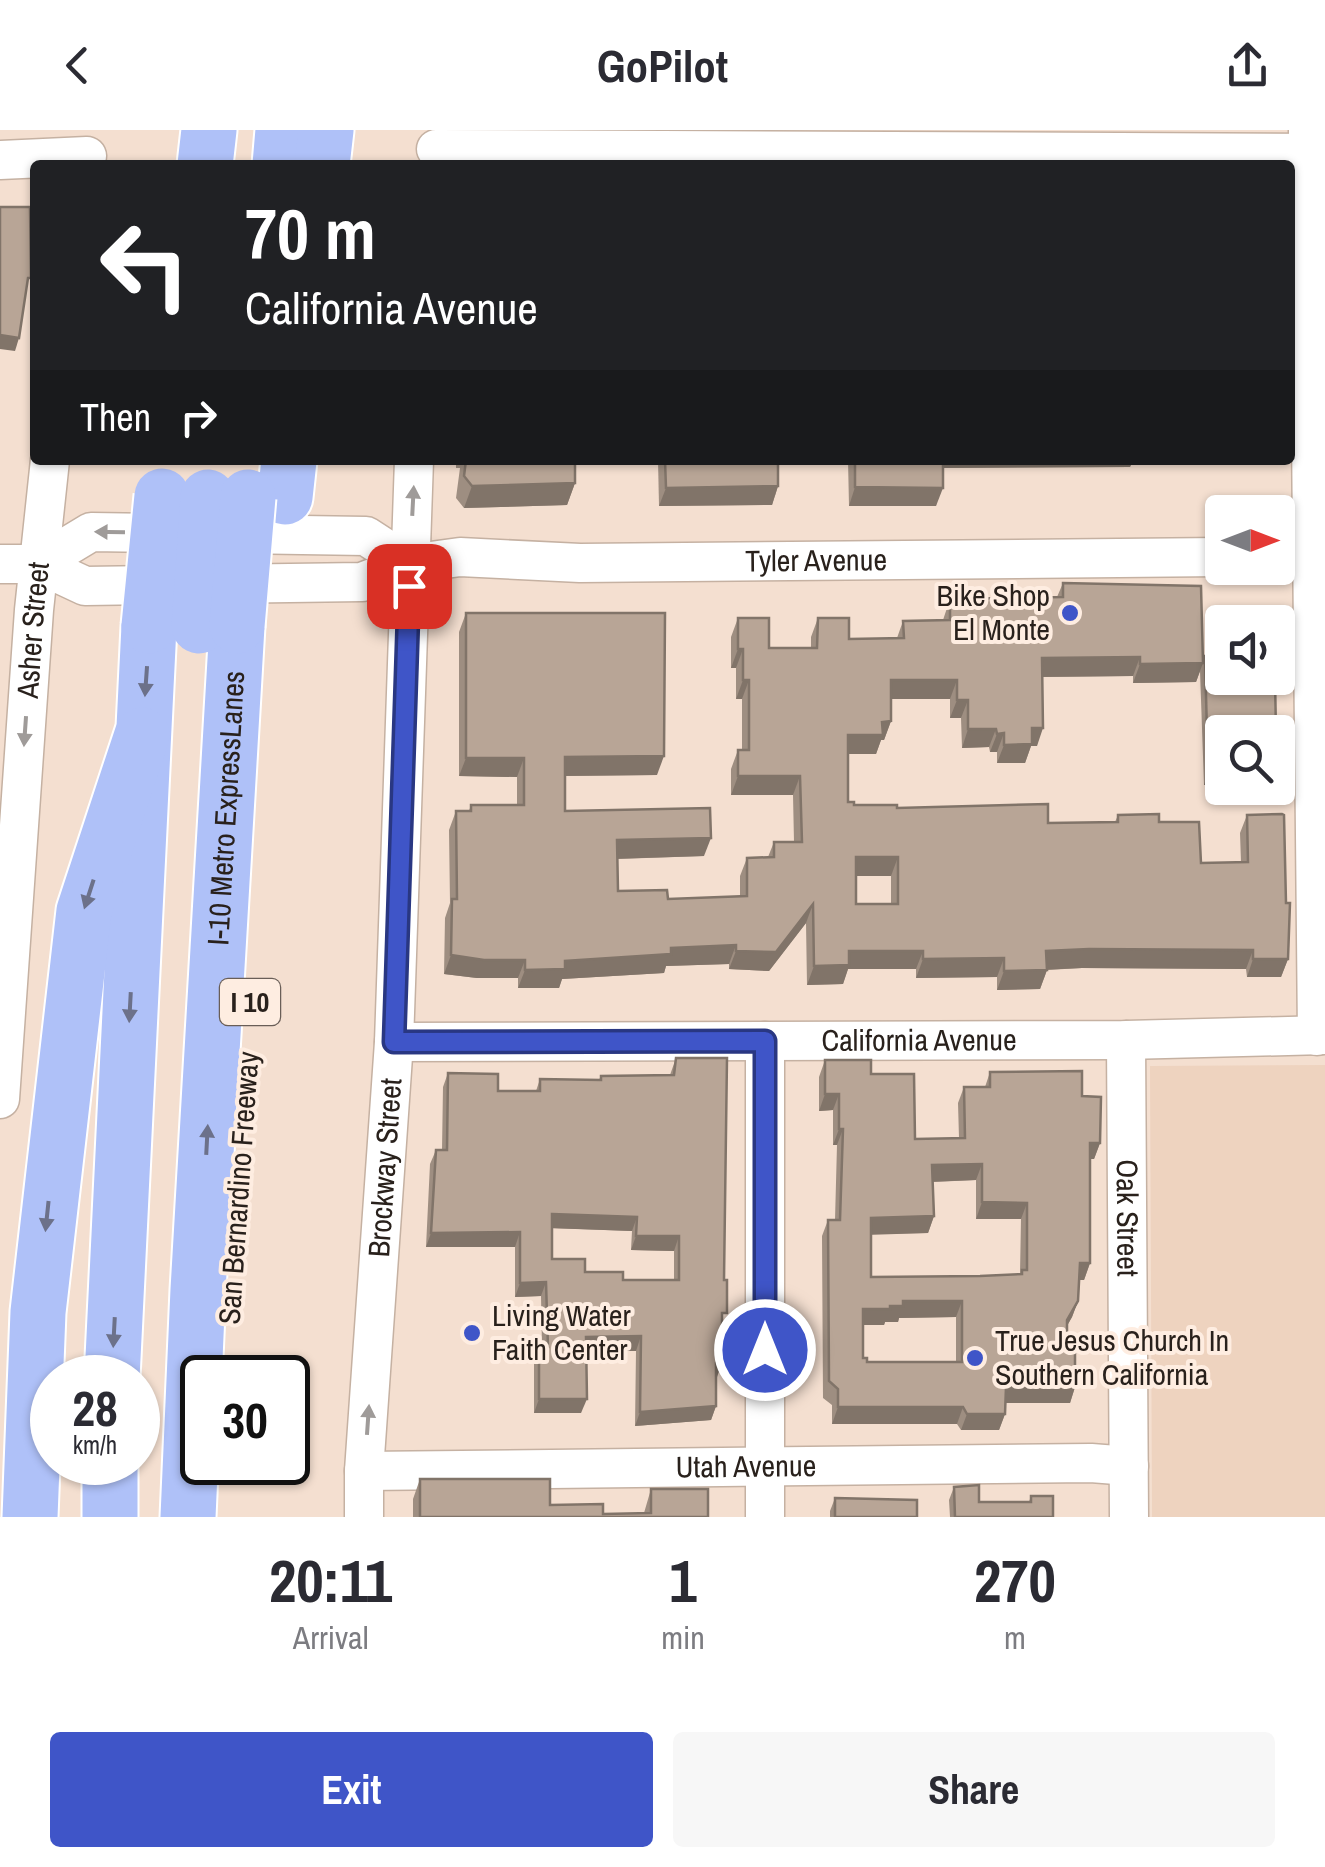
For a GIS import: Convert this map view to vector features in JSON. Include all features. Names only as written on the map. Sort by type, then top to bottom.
[{"type":"highway","points":[[205,160],[209,130]]},
{"type":"highway","points":[[243,160],[246,130]]},
{"type":"highway","points":[[280,160],[283,130]]},
{"type":"highway","points":[[323,160],[326,130]]},
{"type":"highway","name":"San Bernardino Freeway","points":[[227,1355],[215,626],[228,478]]},
{"type":"highway","name":"San Bernardino Freeway","points":[[113,1355],[142,735],[215,626],[228,478]]},
{"type":"highway","name":"I-10 Metro ExpressLanes","points":[[155,1517],[160,1328],[215,626]]},
{"type":"highway","name":"I-10 Metro ExpressLanes","points":[[188,1517],[199,1271],[215,626]]},
{"type":"highway","points":[[30,1517],[38,1312],[84,911],[142,735]]},
{"type":"highway","points":[[110,1485],[110,1517]]},
{"type":"highway","points":[[225,1485],[225,1517]]},
{"type":"street","points":[[437,148],[1314,145],[1305,555],[1321,1036]]},
{"type":"street","points":[[0,160],[87,150]]},
{"type":"street","name":"Asher Street","points":[[0,1099],[38,564],[49,465]]},
{"type":"street","name":"Brockway Street","points":[[364,1517],[394,1042],[414,465]]},
{"type":"street","points":[[38,564],[91,532],[366,536],[410,564]]},
{"type":"street","name":"Tyler Avenue","points":[[0,564],[38,564],[85,586],[362,582],[410,564],[460,557],[580,563],[1205,558]]},
{"type":"street","name":"California Avenue","points":[[394,1042],[1321,1036]]},
{"type":"street","name":"Oak Street","points":[[1126,1040],[1129,1517]]},
{"type":"street","points":[[765,1041],[765,1517]]},
{"type":"street","name":"Utah Avenue","points":[[364,1471],[1091,1463],[1130,1466]]},
{"type":"shaded area","points":[[1325,1065],[1325,1517],[1152,1517],[1150,1066]]},
{"type":"building","points":[[0,207],[30,207],[30,278],[19,338],[0,335]]},
{"type":"building","points":[[465,465],[575,465],[575,483],[472,486],[464,476]]},
{"type":"building","points":[[665,465],[778,465],[778,486],[666,488]]},
{"type":"building","points":[[855,465],[943,465],[943,488],[855,487]]},
{"type":"building","points":[[1063,583],[1201,586],[1203,663],[1140,664],[1140,657],[1042,658],[1043,728],[1032,728],[1032,744],[1004,745],[1004,733],[997,734],[996,729],[968,729],[968,700],[957,700],[957,680],[891,680],[891,721],[882,722],[883,735],[848,735],[848,802],[897,808],[1048,804],[1048,823],[1118,822],[1118,815],[1159,814],[1159,822],[1199,822],[1201,863],[1248,862],[1247,815],[1282,814],[1286,903],[1290,903],[1288,959],[1253,959],[1253,950],[1089,949],[1046,951],[1047,970],[1004,971],[1004,958],[923,959],[923,951],[849,951],[849,965],[814,966],[813,904],[776,952],[736,951],[736,945],[671,948],[671,954],[565,961],[565,969],[525,970],[525,960],[451,955],[452,899],[457,899],[456,811],[471,811],[471,805],[524,805],[524,758],[466,758],[466,613],[665,613],[664,756],[565,757],[565,811],[710,808],[711,838],[617,840],[618,891],[667,890],[668,899],[747,896],[747,858],[774,857],[774,842],[802,842],[800,776],[738,776],[738,750],[749,750],[749,680],[743,680],[738,618],[769,618],[769,648],[817,648],[818,618],[849,618],[849,639],[904,638],[903,621],[950,620],[950,599],[1063,597]],"holes":[[[856,857],[898,857],[898,904],[856,904]]]},
{"type":"building","points":[[1206,695],[1275,695],[1276,715],[1207,715]]},
{"type":"building","points":[[676,1058],[727,1058],[727,1313],[722,1313],[722,1363],[716,1363],[716,1406],[640,1412],[641,1336],[586,1337],[587,1399],[539,1399],[539,1347],[548,1347],[546,1282],[520,1283],[520,1232],[431,1233],[436,1150],[447,1150],[448,1073],[498,1074],[498,1091],[540,1091],[540,1079],[674,1075]],"holes":[[[552,1214],[637,1217],[636,1236],[679,1236],[679,1280],[623,1280],[623,1272],[585,1272],[585,1259],[552,1259]]]},
{"type":"building","points":[[825,1060],[871,1060],[871,1074],[914,1074],[915,1139],[965,1138],[964,1087],[990,1087],[990,1072],[1082,1071],[1082,1096],[1101,1097],[1100,1143],[1090,1143],[1090,1263],[1080,1263],[1078,1301],[1067,1320],[1067,1350],[1075,1350],[1075,1387],[1006,1387],[1005,1414],[967,1414],[963,1407],[838,1407],[838,1389],[829,1381],[828,1220],[840,1220],[843,1129],[839,1129],[839,1094],[825,1094]],"holes":[[[982,1164],[982,1202],[1027,1203],[1027,1270],[1022,1270],[1022,1274],[980,1276],[871,1277],[871,1218],[934,1216],[932,1165]],[[903,1301],[962,1301],[962,1362],[867,1362],[863,1358],[863,1309],[890,1309],[903,1306]]]},
{"type":"building","points":[[420,1479],[550,1479],[550,1505],[603,1504],[603,1514],[651,1513],[651,1489],[708,1489],[708,1517],[420,1517]]},
{"type":"building","points":[[979,1485],[979,1502],[1031,1502],[1031,1496],[1053,1496],[1053,1517],[955,1517],[954,1487]]},
{"type":"building","points":[[835,1498],[917,1500],[917,1517],[835,1517]]},
{"type":"place","name":"Bike Shop El Monte","points":[[1070,613]]},
{"type":"place","name":"Living Water Faith Center","points":[[472,1333]]},
{"type":"place","name":"True Jesus Church In Southern California","points":[[975,1358]]},
{"type":"route","points":[[409,586],[394,1042],[765,1041],[765,1350]]}]
